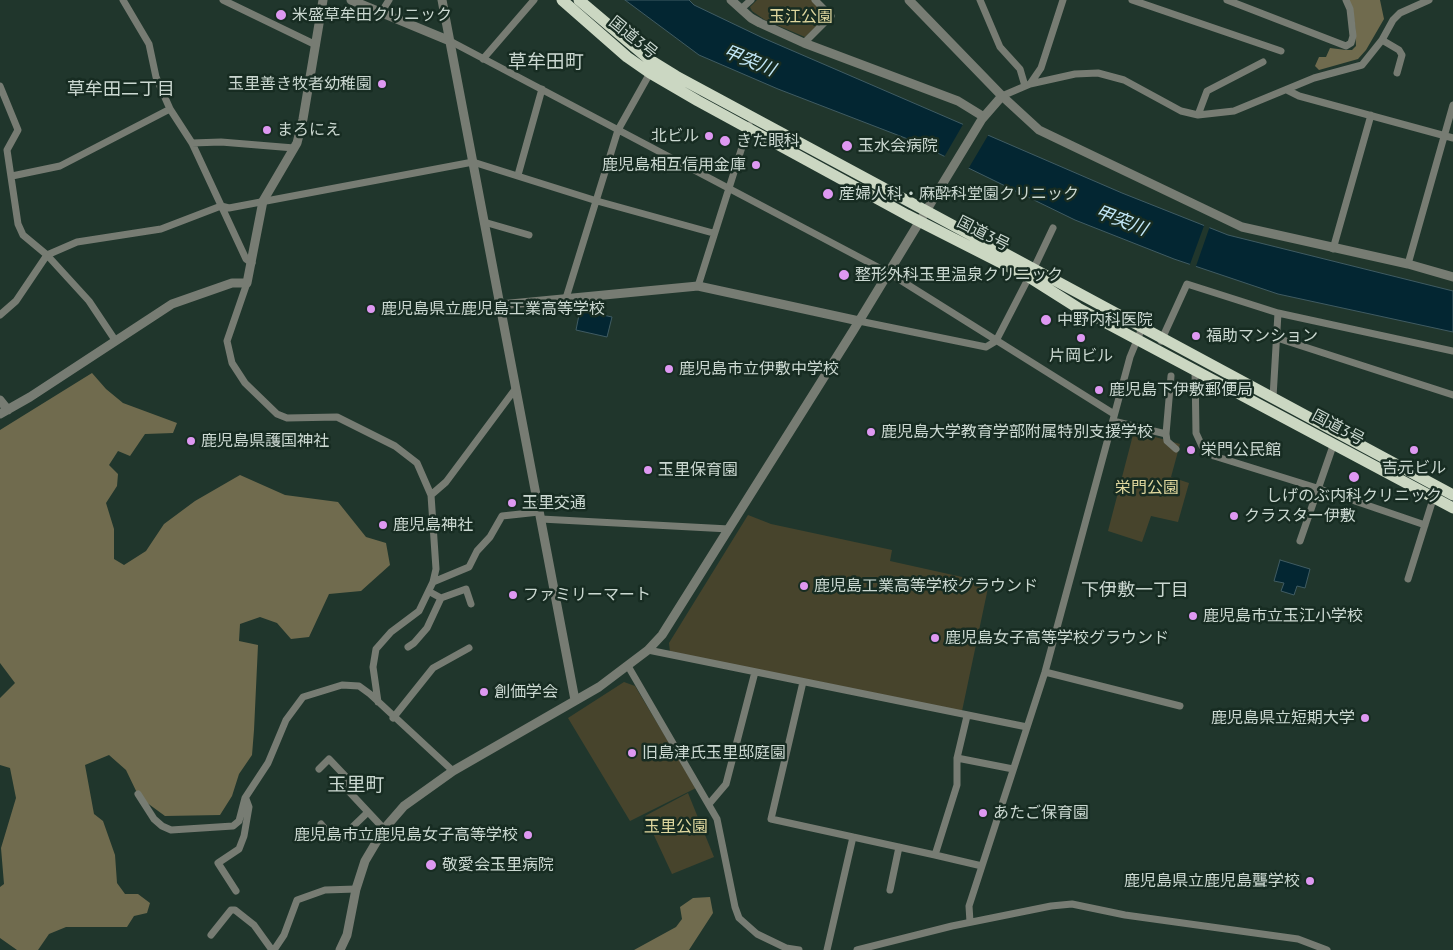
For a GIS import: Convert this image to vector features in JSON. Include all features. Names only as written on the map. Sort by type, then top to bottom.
[{"type":"highway","name":"国道3号","points":[[562,0],[627,57],[650,73],[749,123],[1032,273],[1140,334],[1273,398],[1436,492],[1453,508]]},
{"type":"highway","name":"国道3号","points":[[580,0],[650,60],[749,123]]},
{"type":"highway","name":"国道3号","points":[[1160,344],[1195,369],[1334,443],[1436,492],[1453,495]]},
{"type":"street","points":[[123,0],[149,44],[156,77],[170,109],[192,143],[246,259],[252,263]]},
{"type":"street","points":[[223,0],[316,45]]},
{"type":"street","points":[[323,0],[303,118],[294,148],[264,201],[247,283],[227,341],[232,363],[245,383],[277,414],[287,418],[337,417],[395,446],[417,463],[431,495],[436,569],[433,582],[430,592],[419,611],[391,632],[376,649],[373,667],[378,702]]},
{"type":"street","points":[[351,0],[450,41],[889,273],[1114,417],[1166,434]]},
{"type":"street","points":[[381,13],[389,0]]},
{"type":"street","points":[[442,0],[575,700]]},
{"type":"street","points":[[483,59],[534,0]]},
{"type":"street","points":[[731,0],[755,21],[804,43],[958,101],[983,118]]},
{"type":"street","points":[[741,9],[751,0]]},
{"type":"street","points":[[804,43],[831,16],[815,0]]},
{"type":"street","points":[[909,0],[1002,96],[1038,130],[1242,227],[1333,249],[1408,264],[1453,277]]},
{"type":"street","points":[[980,0],[1000,47],[1020,70],[1028,85]]},
{"type":"street","points":[[1028,85],[1041,68],[1063,0]]},
{"type":"street","points":[[1132,0],[1281,52]]},
{"type":"street","points":[[1227,0],[1346,46],[1351,43],[1353,36],[1350,9],[1346,0]]},
{"type":"street","points":[[340,950],[347,936],[356,889],[365,860],[384,829],[404,806],[453,771],[575,700],[628,666],[648,650],[662,635],[889,273],[983,118],[1002,96],[1028,85],[1086,72],[1111,75],[1137,86],[1169,106],[1198,116],[1234,111],[1326,74],[1362,65],[1382,40],[1393,20],[1400,13],[1429,0]]},
{"type":"street","points":[[1382,40],[1402,55],[1397,73]]},
{"type":"street","points":[[1198,116],[1207,91],[1263,62]]},
{"type":"street","points":[[566,298],[618,130],[650,73]]},
{"type":"street","points":[[0,86],[18,130],[4,150],[12,176],[18,224],[23,234],[47,255],[89,301],[115,340]]},
{"type":"street","points":[[518,175],[542,89]]},
{"type":"street","points":[[1287,90],[1453,138]]},
{"type":"street","points":[[1408,264],[1453,105]]},
{"type":"street","points":[[12,176],[60,166],[170,109]]},
{"type":"street","points":[[1333,249],[1371,115]]},
{"type":"street","points":[[698,286],[713,232],[749,123]]},
{"type":"street","points":[[192,143],[221,142],[294,148]]},
{"type":"street","points":[[0,315],[16,301],[47,255],[77,242],[161,230],[221,206],[229,208],[473,162],[597,200],[713,232]]},
{"type":"street","points":[[484,222],[528,235]]},
{"type":"street","points":[[500,305],[698,286],[986,347],[996,341],[1032,273],[1053,228]]},
{"type":"street","points":[[0,400],[4,412],[172,304],[232,282],[247,283]]},
{"type":"street","points":[[1160,344],[1187,284],[1278,313],[1453,351]]},
{"type":"street","points":[[1273,398],[1278,313]]},
{"type":"street","points":[[970,922],[969,906],[1045,672],[1132,350],[1140,334]]},
{"type":"street","points":[[1277,338],[1453,395]]},
{"type":"street","points":[[1195,369],[1196,432],[1202,446],[1214,456],[1317,488],[1425,525]]},
{"type":"street","points":[[1171,376],[1166,434],[1167,441],[1176,449]]},
{"type":"street","points":[[431,495],[446,482],[516,388]]},
{"type":"street","points":[[1300,541],[1334,443]]},
{"type":"street","points":[[1408,579],[1436,492]]},
{"type":"street","points":[[433,582],[469,567],[477,551],[490,537],[502,516],[540,516],[729,529]]},
{"type":"street","points":[[408,647],[427,628],[441,598],[466,589],[471,604]]},
{"type":"street","points":[[430,592],[441,598]]},
{"type":"street","points":[[393,718],[433,668],[469,648]]},
{"type":"street","points":[[648,650],[1027,727]]},
{"type":"street","points":[[628,666],[717,819],[735,907],[739,918],[757,934],[786,948],[799,950]]},
{"type":"street","points":[[709,804],[726,784],[755,672]]},
{"type":"street","points":[[1045,672],[1180,706]]},
{"type":"street","points":[[803,682],[771,819],[982,866]]},
{"type":"street","points":[[138,794],[147,811],[154,819],[162,826],[171,830],[233,826],[239,821],[245,798],[268,762],[286,720],[303,697],[342,685],[359,686],[453,771]]},
{"type":"street","points":[[936,855],[957,785],[957,758],[967,716]]},
{"type":"street","points":[[957,758],[1014,769]]},
{"type":"street","points":[[318,769],[329,759],[348,779],[342,784],[384,829]]},
{"type":"street","points":[[236,891],[218,862],[239,849],[244,836],[249,807],[245,798]]},
{"type":"street","points":[[321,824],[326,830],[334,830],[342,838],[368,812]]},
{"type":"street","points":[[827,950],[853,837]]},
{"type":"street","points":[[890,890],[899,847]]},
{"type":"street","points":[[211,935],[231,910],[235,910],[254,925],[273,950],[284,935],[297,900],[324,890],[356,889]]},
{"type":"street","points":[[857,950],[970,922],[1072,904],[1125,915],[1298,939],[1328,950]]},
{"type":"green space","name":"玉江公園","points":[[757,0],[812,0],[825,13],[825,18],[805,37],[765,20],[752,11],[750,7]]},
{"type":"green space","name":"栄門公園","points":[[1134,431],[1180,444],[1171,477],[1189,483],[1178,522],[1151,516],[1142,542],[1108,531]]},
{"type":"green space","name":"鹿児島工業高等学校グラウンド","points":[[748,515],[771,524],[892,550],[890,561],[989,583],[962,711],[670,652],[669,643]]},
{"type":"green space","name":"旧島津氏玉里邸庭園","points":[[624,682],[635,686],[696,788],[630,821],[568,718]]},
{"type":"green space","name":"玉里公園","points":[[688,793],[714,857],[672,874],[645,816]]},
{"type":"shaded area","points":[[1349,0],[1380,0],[1384,19],[1366,50],[1358,59],[1319,70],[1315,66],[1319,57],[1326,57],[1330,48],[1352,50],[1356,46],[1355,24]]},
{"type":"shaded area","points":[[92,373],[106,389],[123,403],[177,423],[173,433],[145,434],[130,456],[118,451],[109,465],[118,474],[117,486],[106,503],[114,529],[114,559],[124,565],[146,551],[164,524],[195,501],[240,475],[285,495],[338,502],[366,537],[386,543],[390,565],[361,591],[329,594],[309,637],[291,639],[277,623],[260,617],[240,624],[239,641],[258,645],[252,755],[239,774],[232,796],[220,815],[165,816],[139,797],[126,770],[109,755],[85,765],[94,814],[103,821],[115,855],[117,883],[125,894],[138,894],[150,903],[147,913],[134,916],[127,927],[66,927],[49,934],[38,950],[17,950],[0,938],[0,887],[4,884],[1,848],[16,798],[10,768],[0,765],[0,698],[15,683],[0,663],[0,430]]},
{"type":"shaded area","points":[[710,897],[713,913],[689,950],[634,950],[676,927],[682,919],[680,907],[693,898]]},
{"type":"water","name":"甲突川","points":[[625,0],[689,0],[694,5],[763,38],[1122,193],[1228,235],[1453,291],[1453,332],[1278,294],[1174,259],[1075,220],[913,141],[778,89],[699,55]]},
{"type":"water","points":[[580,310],[612,317],[607,337],[576,330]]},
{"type":"water","points":[[1280,560],[1310,569],[1305,588],[1297,586],[1294,595],[1281,591],[1284,583],[1274,581]]},
{"type":"pier","points":[[965,121],[990,132],[967,171],[943,159]]},
{"type":"pier","points":[[1205,223],[1210,226],[1195,269],[1189,267]]},
{"type":"place","name":"米盛草牟田クリニック","points":[[281,15]]},
{"type":"place","name":"玉里善き牧者幼稚園","points":[[382,84]]},
{"type":"place","name":"まろにえ","points":[[267,130]]},
{"type":"place","name":"北ビル","points":[[709,136]]},
{"type":"place","name":"きた眼科","points":[[725,141]]},
{"type":"place","name":"玉水会病院","points":[[847,146]]},
{"type":"place","name":"鹿児島相互信用金庫","points":[[756,165]]},
{"type":"place","name":"産婦人科・麻酔科堂園クリニック","points":[[828,194]]},
{"type":"place","name":"整形外科玉里温泉クリニック","points":[[844,275]]},
{"type":"place","name":"鹿児島県立鹿児島工業高等学校","points":[[371,309]]},
{"type":"place","name":"中野内科医院","points":[[1046,320]]},
{"type":"place","name":"福助マンション","points":[[1196,336]]},
{"type":"place","name":"片岡ビル","points":[[1081,338]]},
{"type":"place","name":"鹿児島市立伊敷中学校","points":[[669,369]]},
{"type":"place","name":"鹿児島下伊敷郵便局","points":[[1099,390]]},
{"type":"place","name":"鹿児島大学教育学部附属特別支援学校","points":[[871,432]]},
{"type":"place","name":"鹿児島県護国神社","points":[[191,441]]},
{"type":"place","name":"栄門公民館","points":[[1191,450]]},
{"type":"place","name":"吉元ビル","points":[[1414,450]]},
{"type":"place","name":"玉里保育園","points":[[648,470]]},
{"type":"place","name":"しげのぶ内科クリニック","points":[[1354,477]]},
{"type":"place","name":"玉里交通","points":[[512,503]]},
{"type":"place","name":"クラスター伊敷","points":[[1234,516]]},
{"type":"place","name":"鹿児島神社","points":[[383,525]]},
{"type":"place","name":"鹿児島工業高等学校グラウンド","points":[[804,586]]},
{"type":"place","name":"ファミリーマート","points":[[513,595]]},
{"type":"place","name":"鹿児島市立玉江小学校","points":[[1193,616]]},
{"type":"place","name":"鹿児島女子高等学校グラウンド","points":[[935,638]]},
{"type":"place","name":"創価学会","points":[[484,692]]},
{"type":"place","name":"鹿児島県立短期大学","points":[[1365,718]]},
{"type":"place","name":"旧島津氏玉里邸庭園","points":[[632,753]]},
{"type":"place","name":"あたご保育園","points":[[983,813]]},
{"type":"place","name":"鹿児島市立鹿児島女子高等学校","points":[[528,835]]},
{"type":"place","name":"敬愛会玉里病院","points":[[431,865]]},
{"type":"place","name":"鹿児島県立鹿児島聾学校","points":[[1310,881]]},
{"type":"district","name":"草牟田町","points":[[546,63]]},
{"type":"district","name":"草牟田二丁目","points":[[121,90]]},
{"type":"district","name":"下伊敷一丁目","points":[[1135,591]]},
{"type":"district","name":"玉里町","points":[[356,786]]}]
